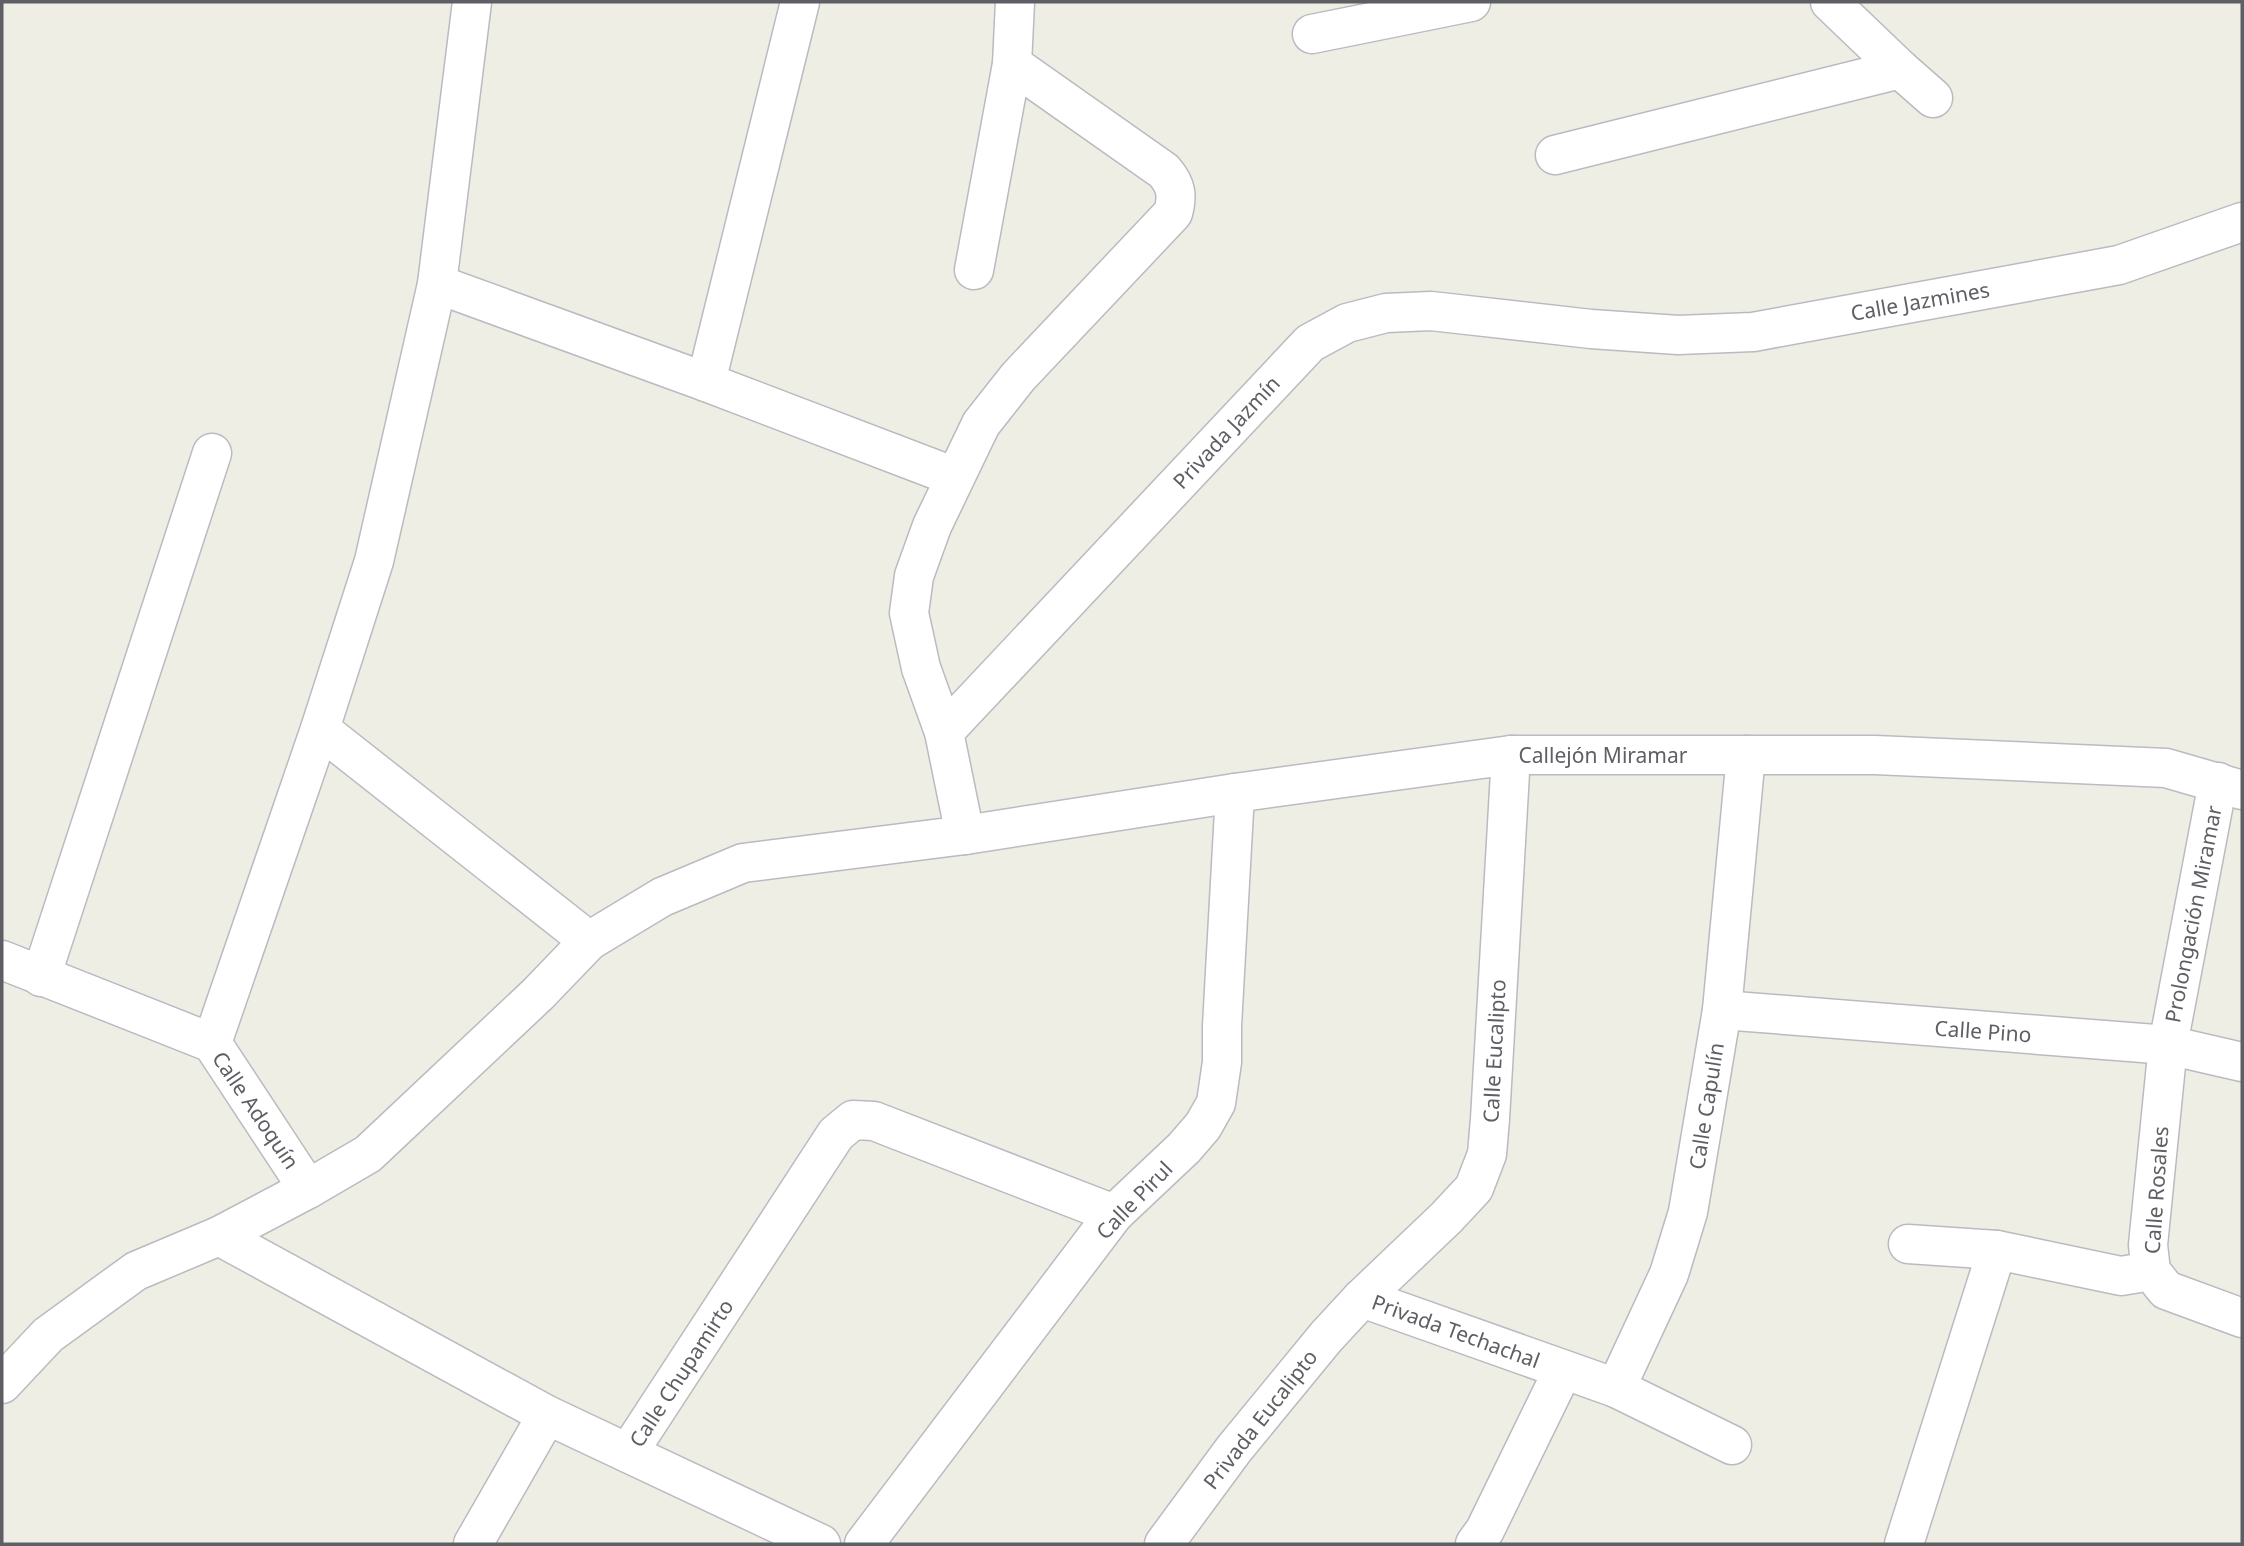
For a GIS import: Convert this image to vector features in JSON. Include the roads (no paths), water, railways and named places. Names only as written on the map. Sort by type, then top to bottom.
[{"type":"street","points":[[212,1043],[320,729],[373,561],[438,284],[472,2]]},
{"type":"street","points":[[706,382],[800,2]]},
{"type":"street","points":[[974,270],[1012,64],[1015,2]]},
{"type":"street","points":[[1312,34],[1471,2]]},
{"type":"street","points":[[1830,2],[1933,97]]},
{"type":"street","points":[[965,835],[944,732],[921,668],[909,613],[914,576],[932,526],[981,424],[1018,377],[1173,214],[1178,198],[1174,183],[1164,171],[1012,64]]},
{"type":"street","points":[[1555,155],[1900,69]]},
{"type":"street","name":"Calle Jazmines","points":[[1591,329],[1678,335],[1753,332],[2119,265],[2242,222]]},
{"type":"street","points":[[438,284],[955,477]]},
{"type":"street","name":"Privada Jazmín","points":[[944,732],[1310,343],[1347,323],[1385,313],[1431,311],[1591,329]]},
{"type":"street","points":[[41,977],[212,453]]},
{"type":"street","points":[[320,729],[589,942]]},
{"type":"street","name":"Callejón Miramar","points":[[2,1384],[48,1335],[136,1271],[219,1236],[309,1189],[368,1154],[538,995],[589,942],[662,897],[743,863],[965,835],[1235,793],[1511,755],[1875,755],[2166,768],[2230,786]]},
{"type":"street","name":"Calle Eucalipto","points":[[1362,1298],[1474,1188],[1487,1154],[1511,755]]},
{"type":"street","name":"Calle Capulín","points":[[1616,1388],[1669,1274],[1688,1212],[1722,1010],[1746,755]]},
{"type":"street","name":"Prolongación Miramar","points":[[2168,1045],[2230,786]]},
{"type":"street","name":"Calle Pirul","points":[[864,1544],[1114,1214],[1184,1148],[1203,1126],[1216,1103],[1222,1062],[1235,793]]},
{"type":"street","name":"Calle Adoquín","points":[[2,960],[212,1043],[309,1189]]},
{"type":"street","name":"Calle Pino","points":[[1722,1010],[2168,1045],[2242,1062]]},
{"type":"street","name":"Calle Rosales","points":[[2168,1045],[2148,1245],[2151,1271],[2166,1290],[2242,1318]]},
{"type":"street","name":"Calle Chupamirto","points":[[821,1544],[628,1453],[836,1134],[853,1120],[874,1121],[1114,1214]]},
{"type":"street","points":[[219,1236],[547,1415],[628,1453]]},
{"type":"street","points":[[1908,1244],[1997,1250],[2122,1276],[2151,1271]]},
{"type":"street","points":[[1904,1544],[1997,1250]]},
{"type":"street","name":"Privada Techachal","points":[[1362,1298],[1563,1370],[1496,1509],[1475,1544]]},
{"type":"street","name":"Privada Eucalipto","points":[[1164,1544],[1234,1449],[1326,1337],[1362,1298]]},
{"type":"street","points":[[1563,1370],[1616,1388],[1732,1445]]},
{"type":"street","points":[[473,1544],[547,1415]]}]
